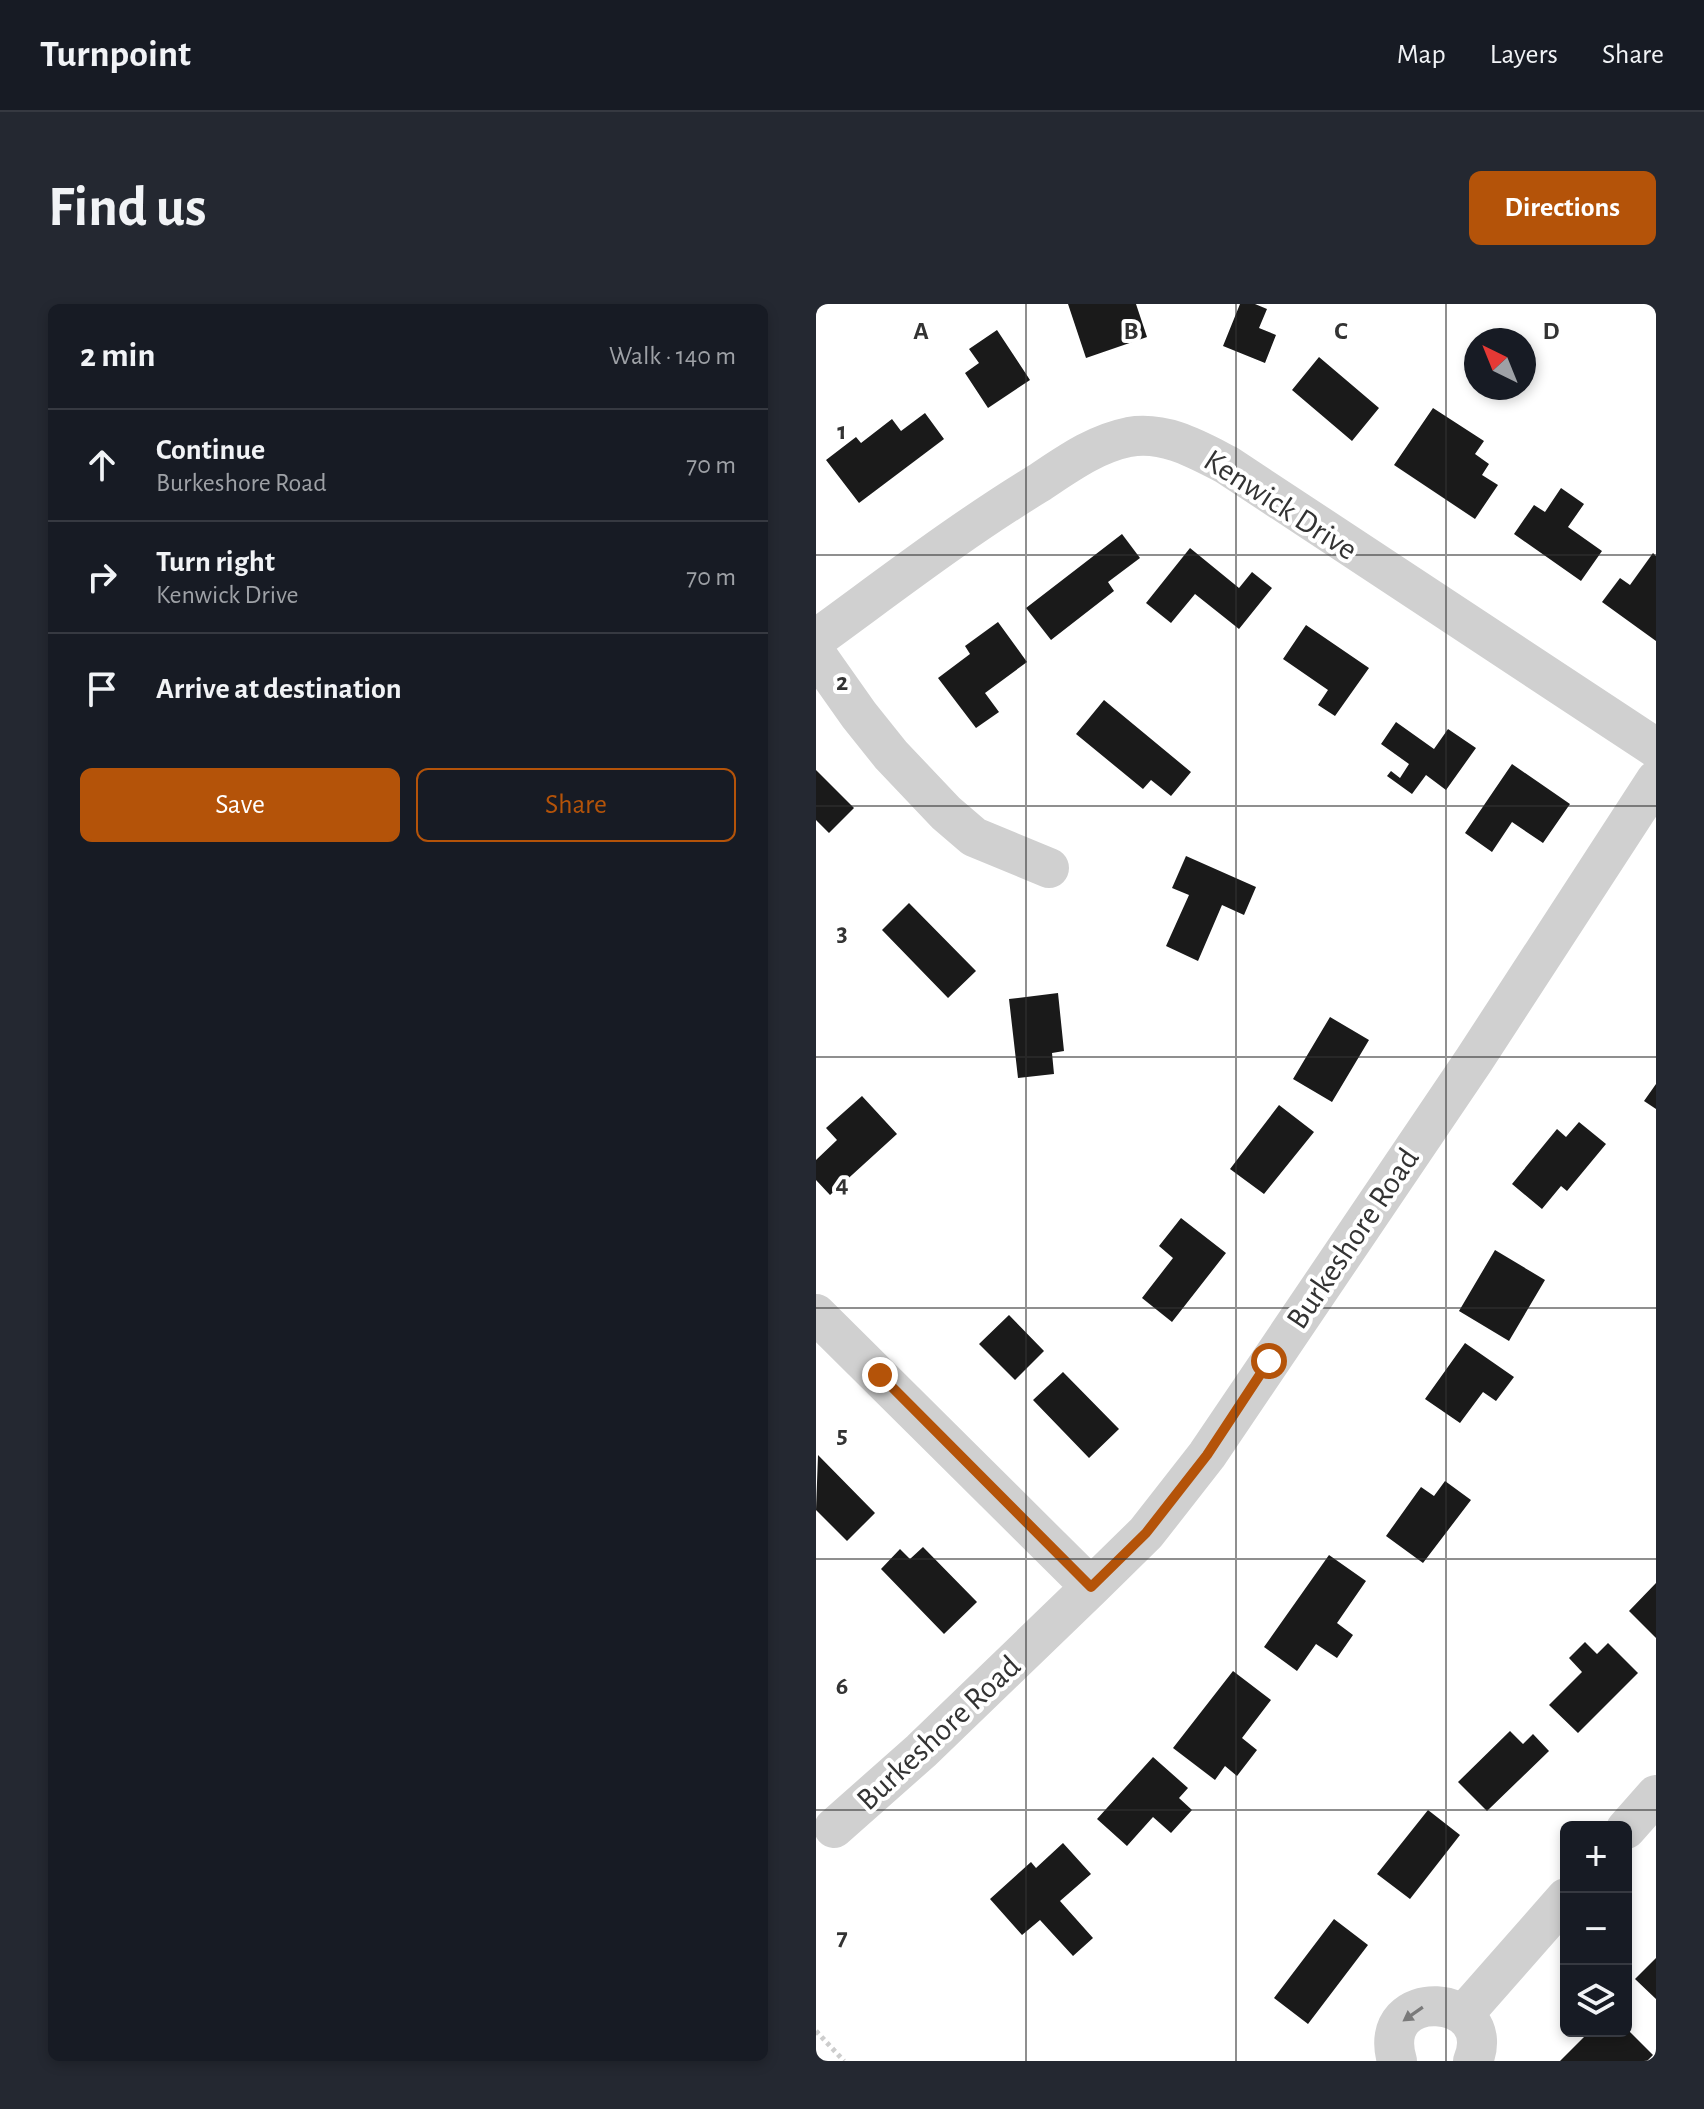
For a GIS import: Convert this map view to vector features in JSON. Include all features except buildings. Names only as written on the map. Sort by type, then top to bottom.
[{"type":"street","name":"Kenwick Drive","points":[[816,639],[995,510],[1096,447],[1131,437],[1162,437],[1190,446],[1227,465],[1656,748]]},
{"type":"street","points":[[816,654],[891,755],[946,813],[974,837],[1049,868]]},
{"type":"street","name":"Burkeshore Road","points":[[834,1828],[921,1751],[1146,1533],[1207,1455],[1474,1060],[1656,780]]},
{"type":"street","points":[[816,1314],[1091,1587]]},
{"type":"street","points":[[1632,1822],[1656,1795]]},
{"type":"street","points":[[1463,2015],[1560,1905]]},
{"type":"street","points":[[1397,2061],[1395,2036],[1400,2023],[1410,2012],[1437,2004],[1451,2007],[1472,2026],[1476,2040],[1473,2061]]},
{"type":"path","points":[[816,2031],[844,2061]]},
{"type":"route","points":[[880,1375],[1091,1587],[1146,1533],[1207,1455],[1269,1361]]}]
